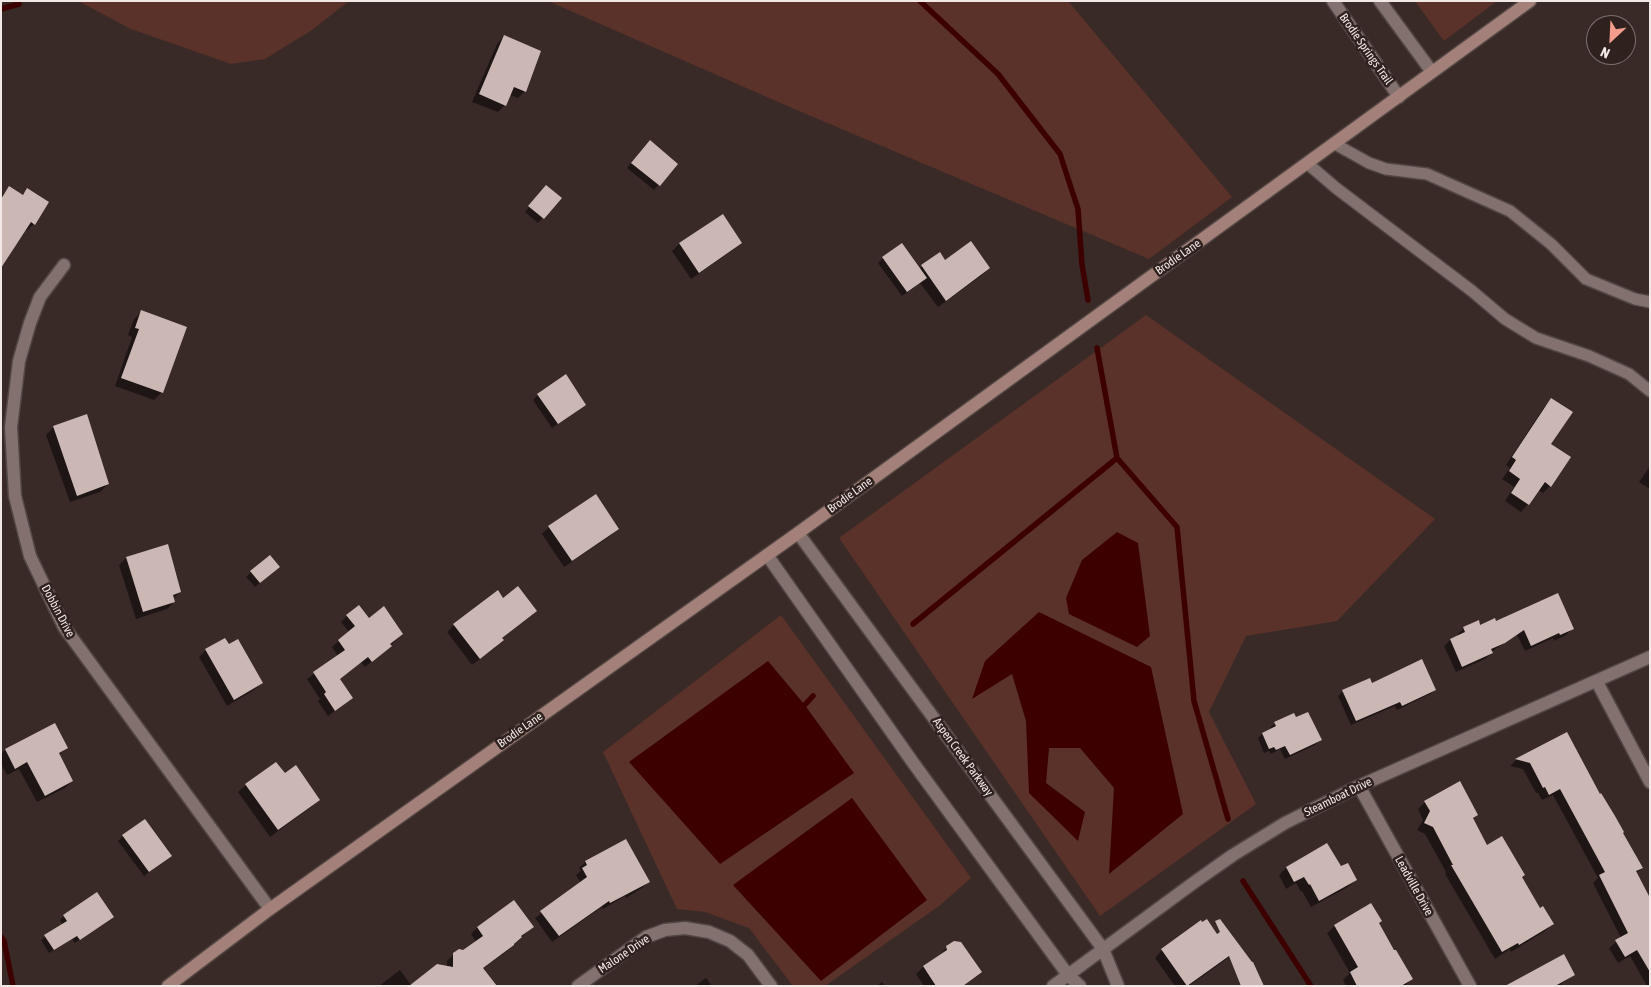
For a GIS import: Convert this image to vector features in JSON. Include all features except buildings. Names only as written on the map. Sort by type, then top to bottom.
[{"type":"main road","name":"Brodie Lane","points":[[168,986],[270,909],[768,555],[1530,1]]},
{"type":"street","name":"Brodie Springs Trail","points":[[1333,1],[1399,97]]},
{"type":"street","points":[[1380,1],[1432,72]]},
{"type":"street","name":"Dobbin Drive","points":[[64,265],[40,297],[30,323],[19,361],[10,427],[15,496],[30,556],[64,626],[270,909]]},
{"type":"street","name":"Aspen Creek Parkway","points":[[798,533],[1103,950],[1118,986]]},
{"type":"street","points":[[768,555],[914,764],[1068,975],[1080,986]]},
{"type":"street","name":"Steamboat Drive","points":[[1053,986],[1233,855],[1285,823],[1359,786],[1650,658]]},
{"type":"street","points":[[1597,682],[1650,782]]},
{"type":"street","name":"Leadville Drive","points":[[1359,786],[1470,986]]},
{"type":"street","name":"Malone Drive","points":[[578,986],[646,937],[665,930],[685,928],[709,932],[730,941],[748,955],[771,986]]},
{"type":"lane","points":[[1335,144],[1369,163],[1386,169],[1427,174],[1510,211],[1552,244],[1586,278],[1635,299],[1650,302]]},
{"type":"lane","points":[[1308,164],[1336,188],[1472,291],[1505,319],[1536,338],[1589,356],[1629,374],[1650,391]]},
{"type":"shaded area","points":[[78,1],[349,1],[312,30],[265,59],[231,64],[131,29]]},
{"type":"shaded area","points":[[548,1],[1068,1],[1232,197],[1149,259],[792,108]]},
{"type":"shaded area","points":[[1415,1],[1497,1],[1444,41]]},
{"type":"shaded area","points":[[1146,315],[1435,519],[1337,621],[1246,636],[1209,712],[1256,804],[1100,916],[839,538]]},
{"type":"shaded area","points":[[1117,532],[1138,543],[1150,636],[1137,647],[1069,614],[1066,598],[1082,560]]},
{"type":"shaded area","points":[[1039,612],[1151,667],[1183,814],[1109,874],[1114,788],[1080,748],[1049,748],[1046,783],[1085,812],[1078,841],[1029,793],[1026,721],[1012,674],[972,699],[985,661]]},
{"type":"shaded area","points":[[781,615],[971,878],[939,906],[825,986],[793,986],[749,928],[705,912],[677,909],[603,752]]},
{"type":"shaded area","points":[[768,661],[804,704],[854,773],[720,864],[629,762]]},
{"type":"shaded area","points":[[852,798],[927,900],[821,981],[733,885]]},
{"type":"waterway","points":[[920,1],[998,74],[1060,154],[1078,209],[1082,265],[1088,300]]},
{"type":"waterway","points":[[1,9],[19,4]]},
{"type":"waterway","points":[[913,624],[1117,458],[1097,348]]},
{"type":"waterway","points":[[1117,458],[1177,527],[1194,701],[1228,819]]},
{"type":"waterway","points":[[800,710],[813,696]]},
{"type":"waterway","points":[[1243,881],[1311,986]]},
{"type":"waterway","points":[[1,937],[4,941],[13,986]]}]
